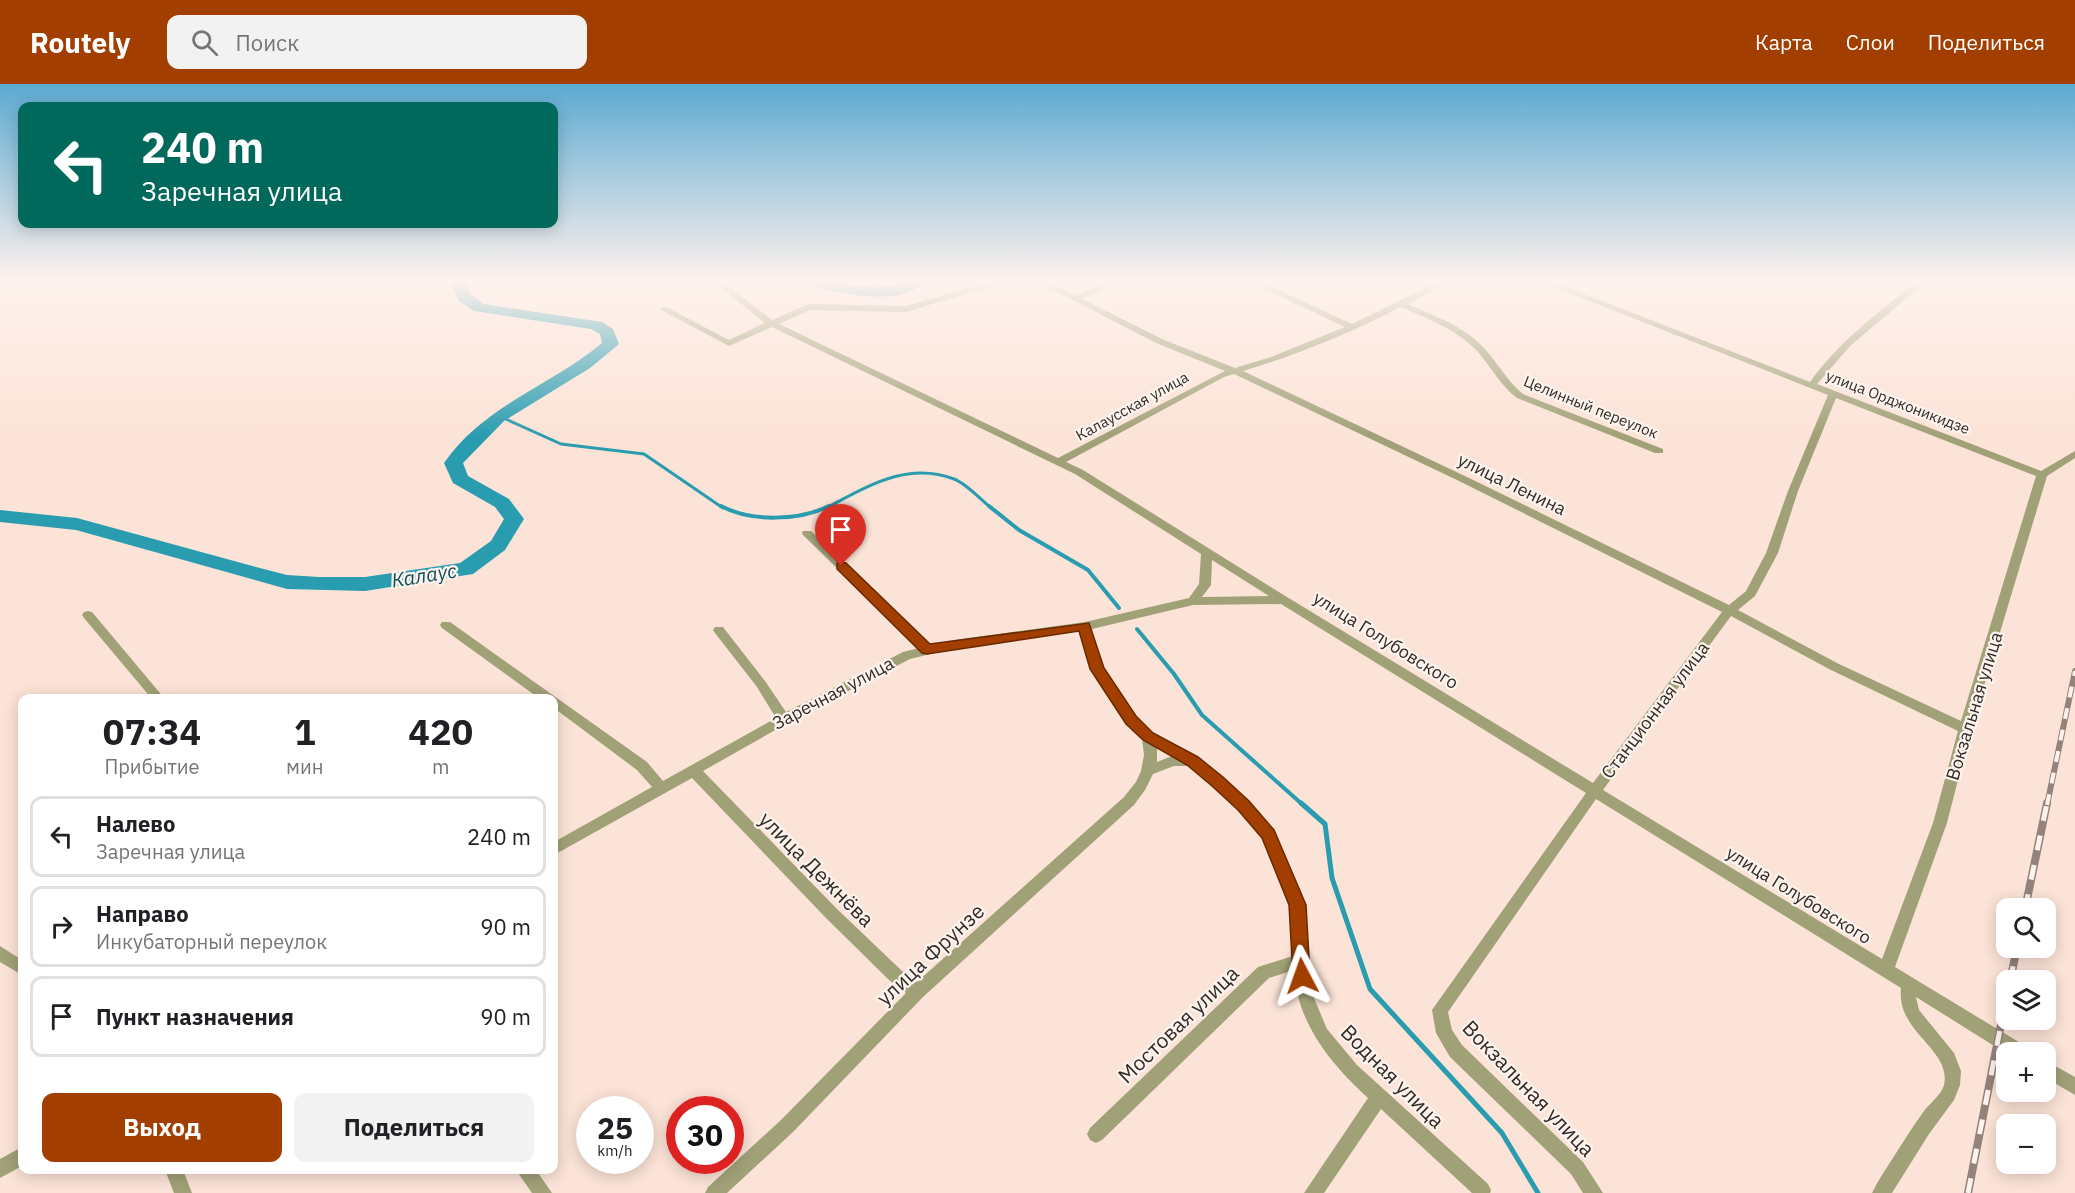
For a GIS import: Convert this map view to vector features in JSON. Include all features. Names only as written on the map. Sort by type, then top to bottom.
[{"type":"street","points":[[707,332],[729,343],[752,332]]},
{"type":"street","name":"улица Голубовского","points":[[788,332],[1060,461],[2002,1042]]},
{"type":"street","name":"улица Ленина","points":[[1143,332],[1187,353],[1234,371],[1463,479],[1730,611],[1835,667],[1965,729]]},
{"type":"street","name":"Калаусская улица","points":[[1060,461],[1212,379],[1274,359],[1340,332]]},
{"type":"street","name":"Целинный переулок","points":[[1454,332],[1473,342],[1509,389],[1520,396],[1659,452]]},
{"type":"street","name":"улица Орджоникидзе","points":[[1674,332],[2042,475]]},
{"type":"street","points":[[1812,385],[1823,368],[1860,332]]},
{"type":"street","name":"Станционная улица","points":[[1440,1010],[1594,792],[1730,611],[1750,593],[1772,553],[1793,491],[1833,393]]},
{"type":"street","points":[[2042,475],[2075,454]]},
{"type":"street","name":"Вокзальная улица","points":[[1886,971],[1940,823],[1965,729],[2042,475]]},
{"type":"street","points":[[807,533],[927,650]]},
{"type":"street","points":[[1194,601],[1205,585],[1207,552]]},
{"type":"street","name":"Заречная улица","points":[[558,847],[891,660],[927,650],[1084,626],[1194,601],[1283,600]]},
{"type":"street","points":[[88,615],[155,694]]},
{"type":"street","points":[[446,626],[542,694]]},
{"type":"street","name":"Водная улица","points":[[1084,626],[1097,669],[1119,703],[1148,736],[1192,761],[1243,805],[1269,835],[1297,905],[1303,992],[1321,1034],[1351,1071],[1482,1190]]},
{"type":"street","points":[[719,630],[761,684],[784,719]]},
{"type":"street","points":[[558,705],[642,766],[662,789]]},
{"type":"street","points":[[1148,736],[1152,758],[1150,770]]},
{"type":"street","points":[[1150,770],[1173,761],[1192,761]]},
{"type":"street","name":"улица Дежнёва","points":[[693,770],[831,913],[895,975],[917,992]]},
{"type":"street","name":"улица Фрунзе","points":[[714,1193],[787,1126],[917,992],[1129,801],[1150,770]]},
{"type":"street","points":[[0,953],[18,965]]},
{"type":"street","name":"Мостовая улица","points":[[1096,1134],[1264,972],[1300,961]]},
{"type":"street","points":[[1881,1193],[1929,1117],[1948,1096],[1953,1083],[1953,1068],[1948,1059],[1911,1014],[1905,996],[1909,985]]},
{"type":"street","name":"Вокзальная улица","points":[[1440,1010],[1444,1033],[1456,1051],[1577,1168],[1594,1193]]},
{"type":"street","points":[[2056,1075],[2075,1087]]},
{"type":"street","points":[[1313,1193],[1379,1097]]},
{"type":"street","points":[[0,1169],[18,1158]]},
{"type":"street","points":[[176,1174],[183,1193]]},
{"type":"street","points":[[528,1174],[543,1193]]},
{"type":"waterway","name":"Калаус","points":[[0,516],[77,524],[287,582],[365,584],[466,569],[498,545],[514,519],[502,503],[460,479],[453,463],[498,417],[584,365],[611,344],[607,332]]},
{"type":"waterway","points":[[499,416],[561,444],[644,454],[723,508]]},
{"type":"waterway","points":[[826,508],[887,479],[920,473],[936,474],[959,481],[991,508]]},
{"type":"waterway","points":[[721,506],[746,515],[775,518],[804,515],[829,506]]},
{"type":"waterway","points":[[989,506],[1019,530],[1088,570],[1119,608]]},
{"type":"waterway","points":[[1137,629],[1174,674],[1202,715],[1303,805]]},
{"type":"waterway","points":[[1301,803],[1325,824],[1332,878],[1370,989],[1502,1133],[1538,1193]]},
{"type":"railway","points":[[2047,805],[2075,671]]},
{"type":"railway","points":[[2027,898],[2047,803]]},
{"type":"railway","points":[[2012,970],[2015,958]]},
{"type":"railway","points":[[1968,1193],[2000,1030]]},
{"type":"route","points":[[841,566],[927,650],[1084,626],[1097,669],[1131,720],[1148,736],[1192,761],[1243,805],[1269,835],[1297,905],[1302,976]]}]
